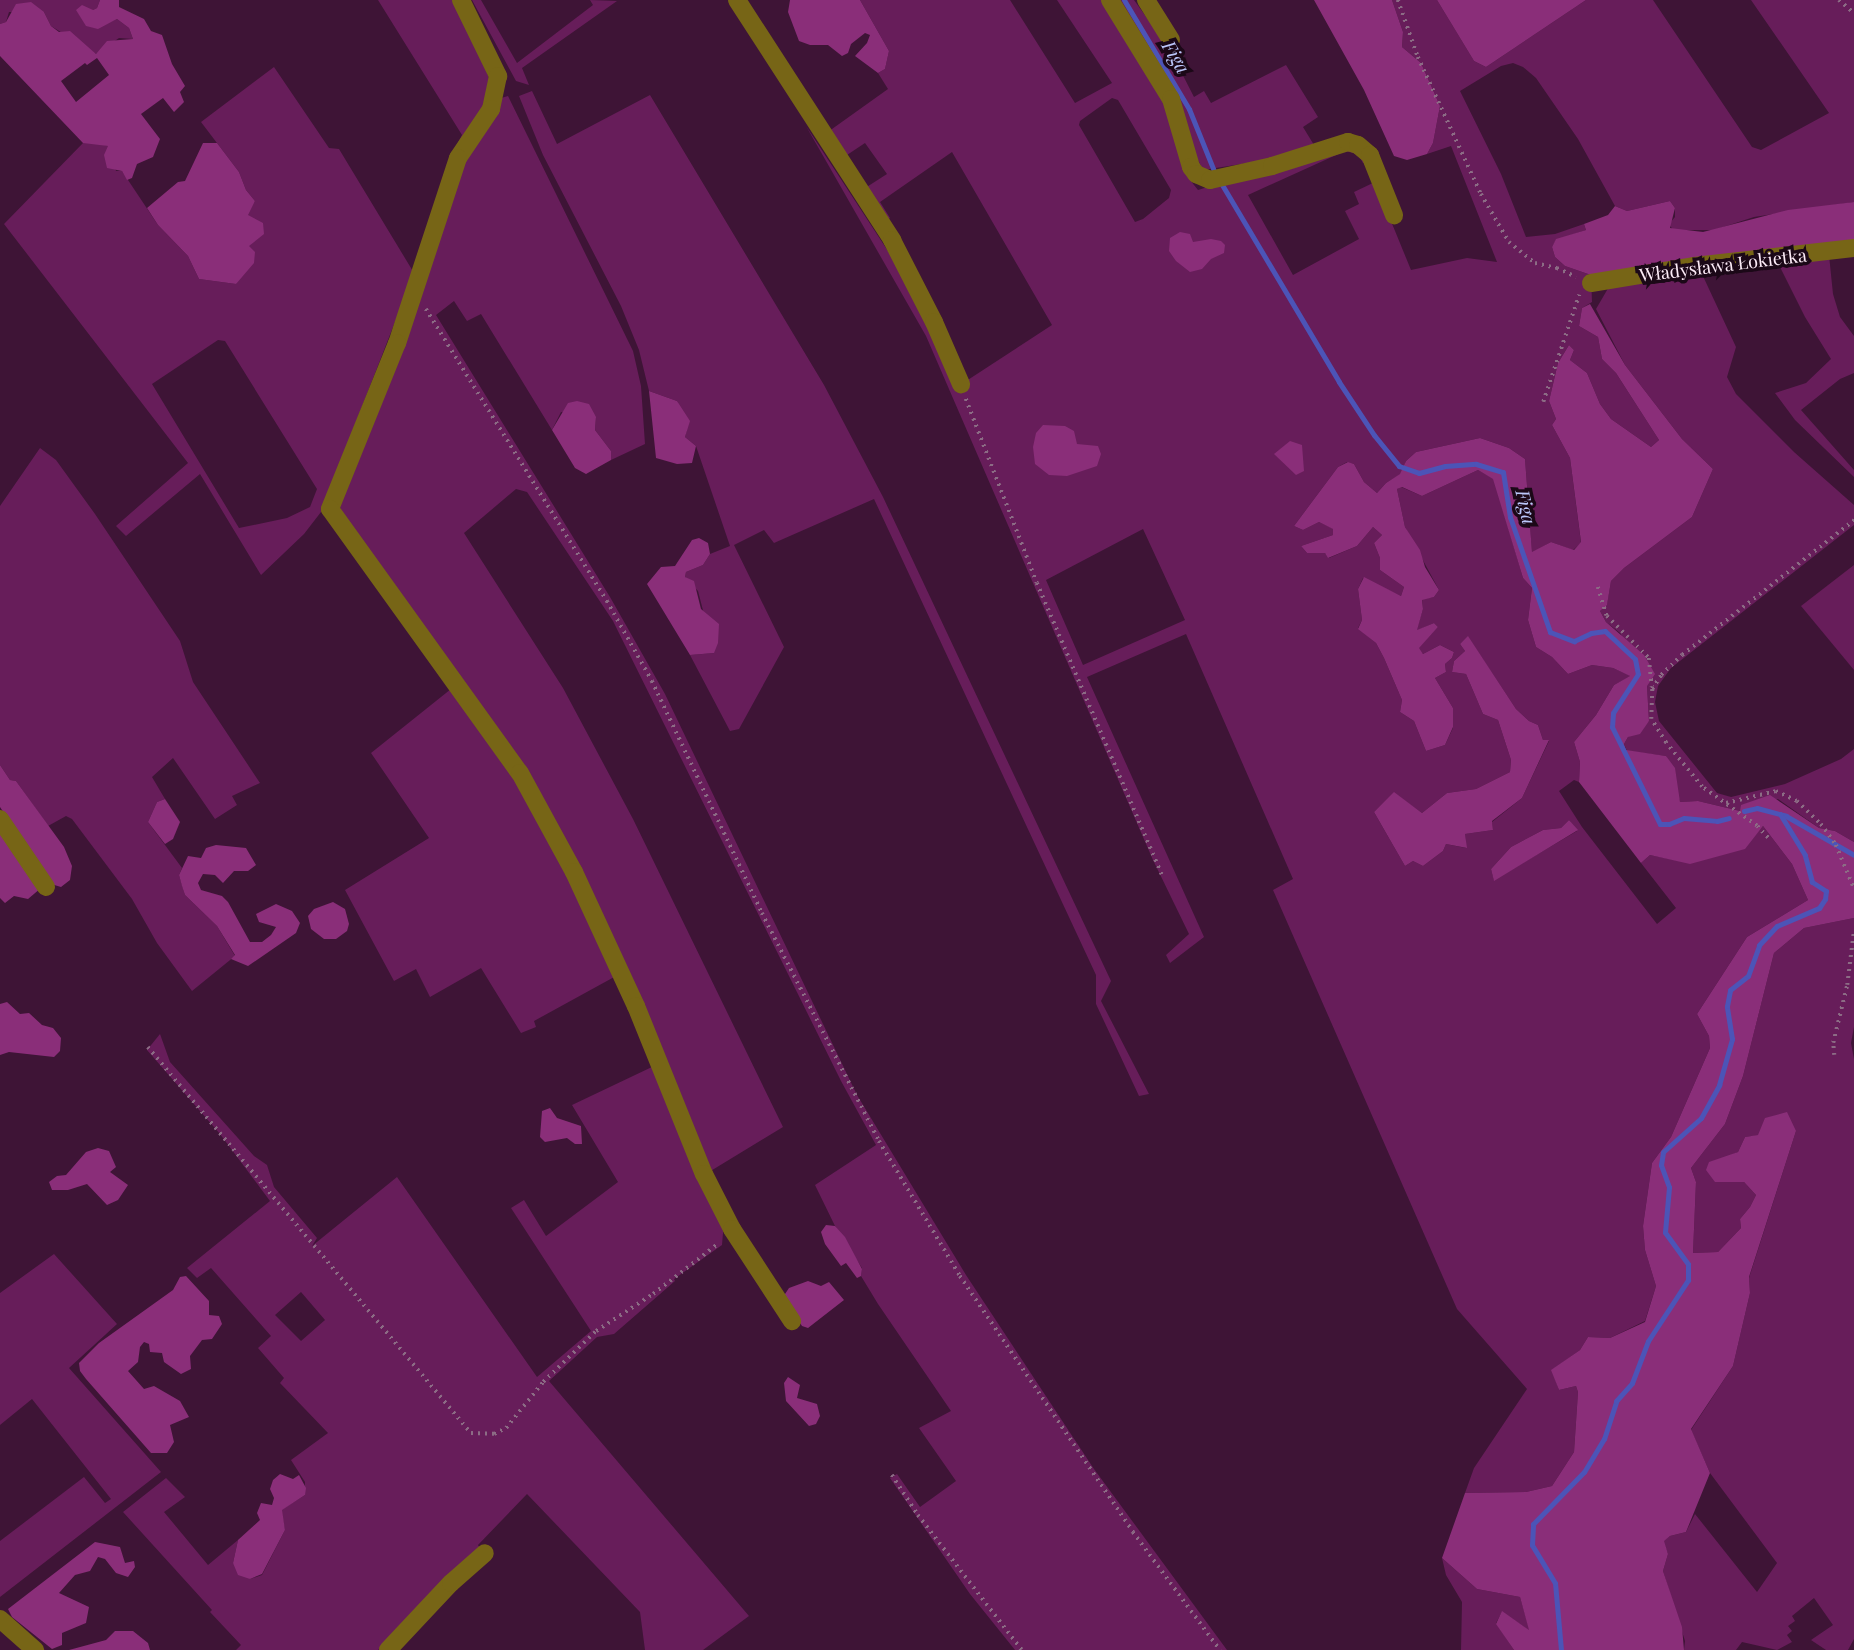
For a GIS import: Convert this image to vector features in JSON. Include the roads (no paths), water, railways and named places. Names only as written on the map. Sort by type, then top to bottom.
[{"type":"street","points":[[461,0],[479,32],[498,76],[491,109],[458,158],[397,343],[330,509],[520,773],[574,872],[636,1006],[704,1174],[734,1232],[792,1321]]},
{"type":"street","points":[[737,0],[892,240],[934,322],[961,384]]},
{"type":"street","points":[[1110,0],[1171,99],[1191,167],[1196,174],[1210,180],[1272,166],[1348,142],[1358,145],[1370,155],[1394,215]]},
{"type":"street","points":[[1146,0],[1171,40]]},
{"type":"street","name":"Władysława Łokietka","points":[[1591,283],[1694,266],[1854,248]]},
{"type":"street","points":[[0,819],[46,887]]},
{"type":"street","points":[[388,1650],[451,1583],[485,1553]]},
{"type":"street","points":[[0,1619],[35,1650]]},
{"type":"waterway","name":"Figa","points":[[1124,0],[1189,109],[1214,171]]},
{"type":"waterway","name":"Figa","points":[[1221,183],[1339,382],[1374,435],[1399,466],[1419,473],[1445,466],[1476,464],[1503,472],[1510,517],[1550,632],[1574,641],[1591,633],[1605,631],[1635,659],[1638,674],[1613,713],[1612,727],[1660,824],[1669,824],[1684,818],[1717,821],[1729,818]]},
{"type":"waterway","name":"Figa","points":[[1744,811],[1757,808],[1786,816],[1854,855]]},
{"type":"waterway","points":[[1561,1650],[1555,1583],[1532,1545],[1533,1524],[1584,1472],[1604,1439],[1616,1401],[1632,1383],[1648,1341],[1688,1280],[1688,1264],[1665,1232],[1669,1187],[1661,1165],[1663,1152],[1701,1118],[1719,1085],[1732,1039],[1727,1006],[1730,990],[1748,976],[1759,945],[1777,926],[1819,908],[1825,899],[1826,891],[1812,882],[1805,855],[1780,814]]}]
